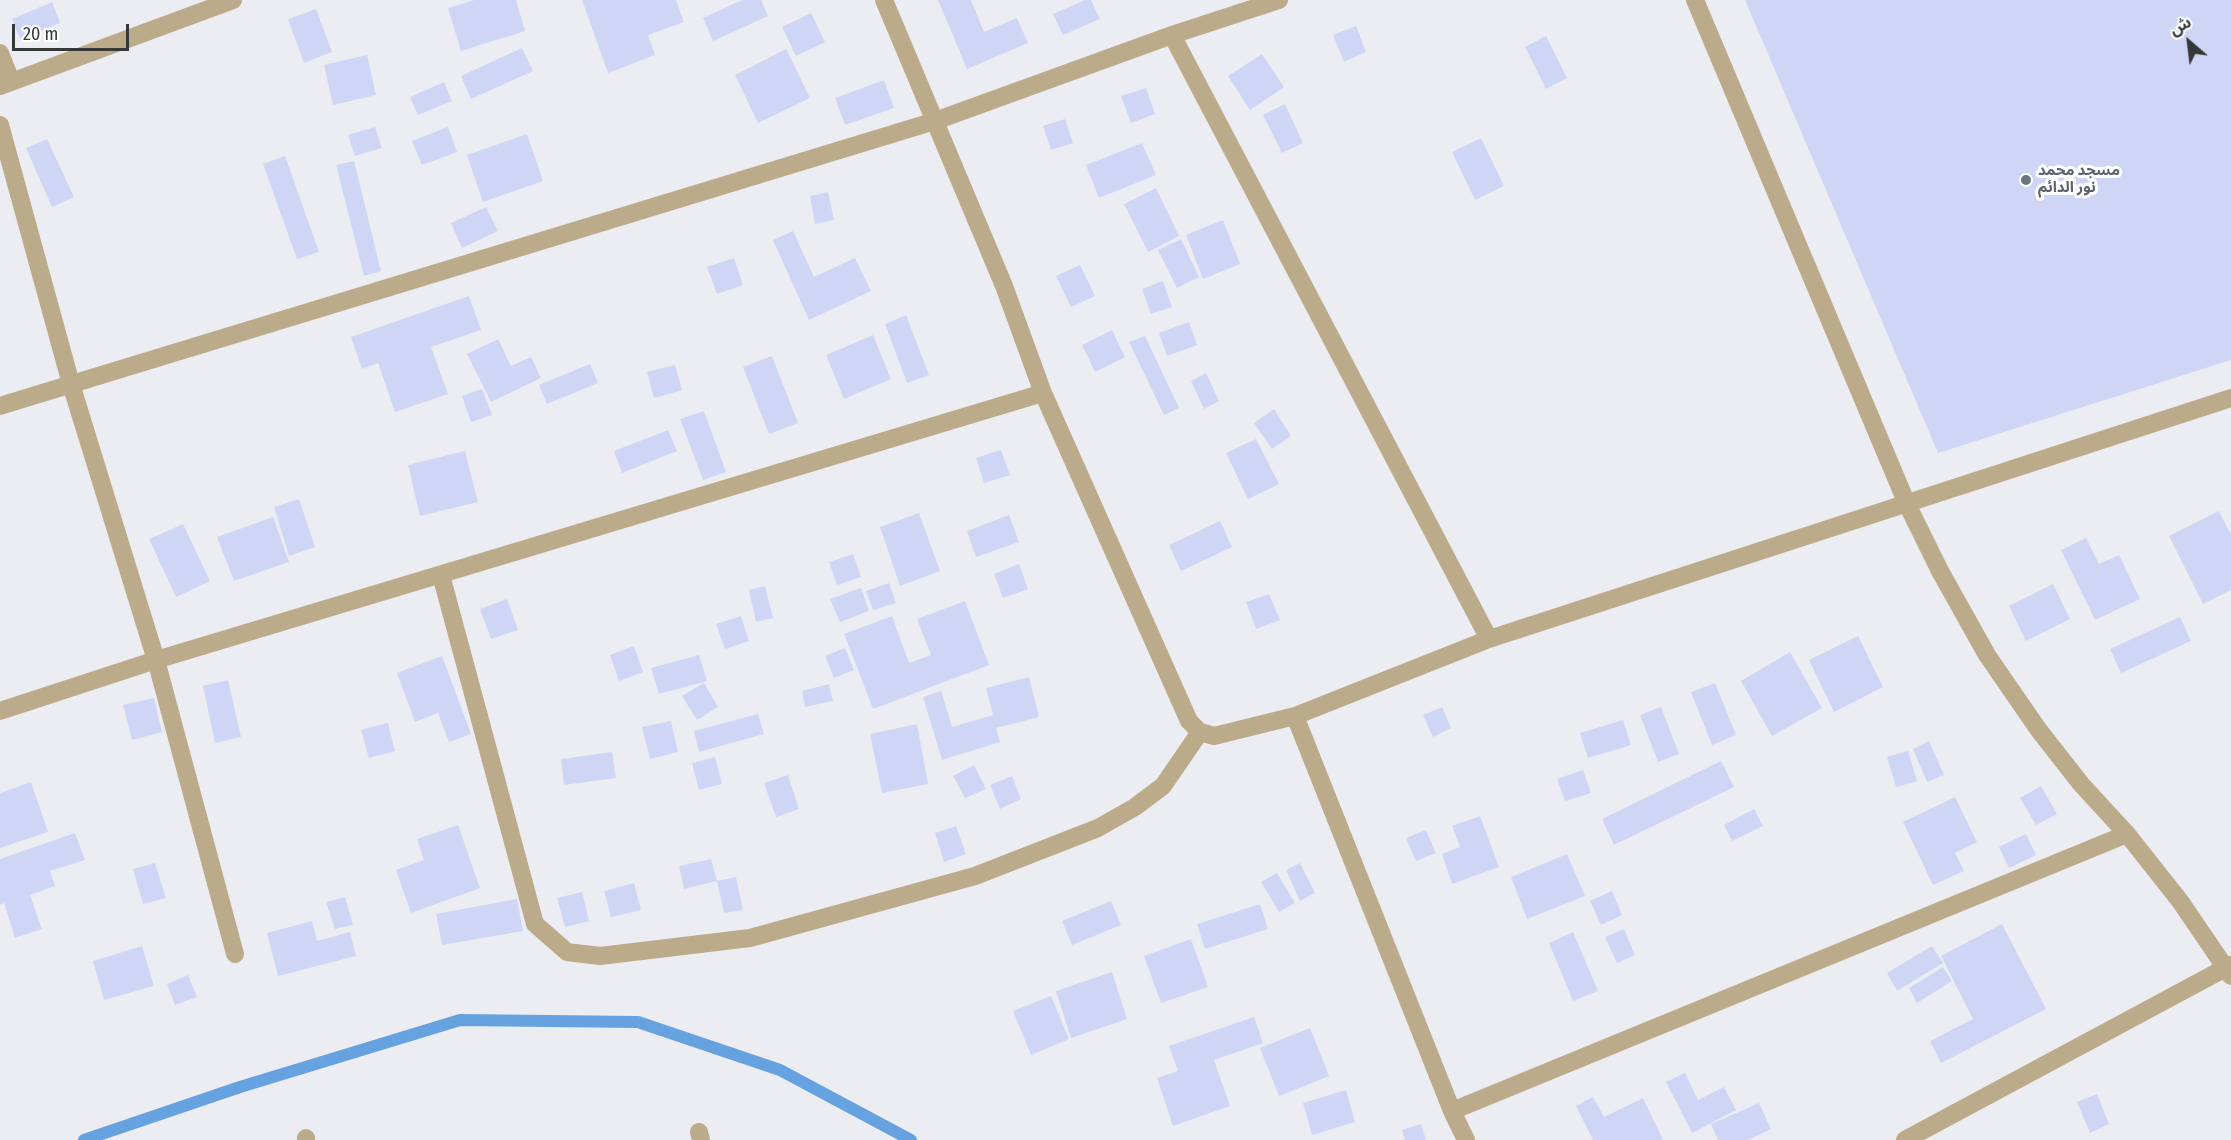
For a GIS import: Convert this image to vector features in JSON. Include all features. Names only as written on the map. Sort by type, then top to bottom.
[{"type":"street","points":[[0,53],[6,83],[232,0]]},
{"type":"street","points":[[884,0],[1004,286],[1043,393],[1189,721],[1200,732],[1214,736],[1295,716],[1490,639],[2231,398]]},
{"type":"street","points":[[0,406],[935,121],[1172,35],[1279,0]]},
{"type":"street","points":[[1695,0],[1907,504],[1940,571],[1987,655],[2038,729],[2081,784],[2127,834],[2180,901],[2229,969],[1905,1140]]},
{"type":"street","points":[[1172,35],[1490,639]]},
{"type":"street","points":[[0,125],[71,384],[156,660],[235,954]]},
{"type":"street","points":[[0,711],[156,660],[1043,393]]},
{"type":"street","points":[[441,574],[535,924],[567,952],[600,956],[750,938],[975,876],[1098,828],[1135,807],[1163,786],[1200,732]]},
{"type":"street","points":[[1295,716],[1452,1111],[1466,1140]]},
{"type":"street","points":[[1452,1111],[2127,834]]},
{"type":"building","points":[[474,0],[516,0],[525,31],[461,51],[448,8]]},
{"type":"building","points":[[582,0],[676,0],[684,22],[648,35],[655,55],[608,73]]},
{"type":"building","points":[[742,0],[761,0],[768,16],[713,41],[703,18]]},
{"type":"building","points":[[938,0],[971,0],[984,32],[1017,18],[1028,43],[967,69]]},
{"type":"building","points":[[1085,0],[1091,0],[1100,19],[1063,35],[1053,14]]},
{"type":"building","name":"مسجد محمد نور الدائم","points":[[1745,0],[2231,0],[2231,360],[1938,453]]},
{"type":"building","points":[[52,2],[60,23],[20,39],[12,19]]},
{"type":"building","points":[[316,9],[332,52],[304,63],[288,19]]},
{"type":"building","points":[[811,13],[825,42],[796,56],[782,27]]},
{"type":"building","points":[[1356,26],[1366,52],[1344,62],[1333,35]]},
{"type":"building","points":[[1546,36],[1567,78],[1546,89],[1525,47]]},
{"type":"building","points":[[522,48],[533,71],[471,99],[461,76]]},
{"type":"building","points":[[786,49],[810,98],[758,123],[735,75]]},
{"type":"building","points":[[1262,54],[1284,87],[1250,110],[1228,76]]},
{"type":"building","points":[[367,55],[376,95],[333,105],[324,65]]},
{"type":"building","points":[[884,80],[894,108],[845,125],[835,98]]},
{"type":"building","points":[[444,82],[452,101],[418,115],[410,97]]},
{"type":"building","points":[[1146,88],[1155,114],[1131,123],[1121,96]]},
{"type":"building","points":[[1285,104],[1303,143],[1282,153],[1263,115]]},
{"type":"building","points":[[1065,119],[1073,143],[1051,150],[1043,126]]},
{"type":"building","points":[[375,127],[382,148],[355,156],[348,135]]},
{"type":"building","points":[[448,127],[457,152],[422,165],[412,141]]},
{"type":"building","points":[[527,134],[543,181],[483,202],[467,155]]},
{"type":"building","points":[[1481,138],[1504,186],[1475,200],[1452,152]]},
{"type":"building","points":[[47,139],[74,197],[52,207],[26,148]]},
{"type":"building","points":[[1142,143],[1156,175],[1099,198],[1086,165]]},
{"type":"building","points":[[285,156],[319,252],[297,259],[263,164]]},
{"type":"building","points":[[354,161],[381,271],[364,276],[336,165]]},
{"type":"building","points":[[1156,188],[1179,236],[1148,252],[1124,204]]},
{"type":"building","points":[[828,192],[834,220],[815,224],[810,196]]},
{"type":"building","points":[[486,207],[498,231],[462,248],[451,223]]},
{"type":"building","points":[[1223,220],[1240,264],[1203,279],[1186,235]]},
{"type":"building","points":[[793,231],[814,277],[855,258],[871,291],[809,320],[773,240]]},
{"type":"building","points":[[1181,239],[1199,277],[1177,288],[1158,250]]},
{"type":"building","points":[[734,258],[743,285],[717,294],[707,267]]},
{"type":"building","points":[[1080,265],[1095,296],[1071,307],[1056,276]]},
{"type":"building","points":[[1163,281],[1172,307],[1151,314],[1142,289]]},
{"type":"building","points":[[469,296],[481,330],[431,347],[448,394],[395,412],[378,363],[362,369],[351,337]]},
{"type":"building","points":[[906,315],[929,375],[907,383],[885,324]]},
{"type":"building","points":[[1189,322],[1197,345],[1167,356],[1159,333]]},
{"type":"building","points":[[1112,330],[1125,357],[1095,372],[1082,345]]},
{"type":"building","points":[[873,335],[891,379],[844,399],[826,355]]},
{"type":"building","points":[[1145,336],[1179,408],[1164,415],[1129,342]]},
{"type":"building","points":[[498,339],[511,366],[531,357],[541,378],[491,402],[467,354]]},
{"type":"building","points":[[772,356],[798,423],[769,434],[743,367]]},
{"type":"building","points":[[590,364],[598,383],[547,404],[539,385]]},
{"type":"building","points":[[675,365],[682,390],[654,398],[647,372]]},
{"type":"building","points":[[1206,373],[1219,401],[1204,409],[1191,381]]},
{"type":"building","points":[[482,389],[492,415],[471,422],[462,396]]},
{"type":"building","points":[[1274,409],[1291,436],[1272,449],[1254,423]]},
{"type":"building","points":[[704,411],[726,472],[703,480],[680,419]]},
{"type":"building","points":[[668,430],[677,451],[622,473],[614,451]]},
{"type":"building","points":[[1256,439],[1279,484],[1248,499],[1226,453]]},
{"type":"building","points":[[1001,450],[1010,475],[984,483],[976,458]]},
{"type":"building","points":[[465,451],[478,502],[420,516],[408,465]]},
{"type":"building","points":[[299,499],[315,547],[289,556],[274,507]]},
{"type":"building","points":[[2219,511],[2231,535],[2231,590],[2203,604],[2169,536]]},
{"type":"building","points":[[919,513],[940,571],[900,586],[880,527]]},
{"type":"building","points":[[1009,515],[1019,542],[976,557],[967,531]]},
{"type":"building","points":[[273,517],[289,562],[234,581],[217,537]]},
{"type":"building","points":[[1220,521],[1232,547],[1181,571],[1169,545]]},
{"type":"building","points":[[183,524],[210,581],[176,597],[149,539]]},
{"type":"building","points":[[2086,538],[2099,564],[2119,555],[2140,599],[2095,620],[2061,550]]},
{"type":"building","points":[[853,554],[861,577],[837,585],[829,562]]},
{"type":"building","points":[[1019,564],[1028,589],[1003,598],[994,574]]},
{"type":"building","points":[[889,583],[896,603],[873,610],[866,591]]},
{"type":"building","points":[[2053,584],[2070,619],[2026,641],[2009,606]]},
{"type":"building","points":[[765,586],[773,618],[756,622],[749,590]]},
{"type":"building","points":[[861,588],[869,611],[840,622],[830,599]]},
{"type":"building","points":[[1269,594],[1280,620],[1256,629],[1246,602]]},
{"type":"building","points":[[507,599],[518,630],[491,639],[480,609]]},
{"type":"building","points":[[965,601],[989,665],[873,709],[844,634],[892,616],[909,663],[931,655],[917,619]]},
{"type":"building","points":[[741,616],[749,641],[725,649],[716,624]]},
{"type":"building","points":[[2180,617],[2191,641],[2121,673],[2110,649]]},
{"type":"building","points":[[1858,636],[1883,687],[1834,712],[1809,660]]},
{"type":"building","points":[[634,646],[643,672],[619,681],[610,655]]},
{"type":"building","points":[[845,648],[854,670],[834,678],[825,656]]},
{"type":"building","points":[[1790,652],[1822,708],[1772,736],[1741,681]]},
{"type":"building","points":[[699,655],[707,681],[659,694],[651,668]]},
{"type":"building","points":[[442,656],[471,734],[449,742],[438,713],[415,722],[397,673]]},
{"type":"building","points":[[1029,677],[1039,717],[996,728],[1000,742],[942,760],[923,697],[941,691],[952,727],[993,715],[986,688]]},
{"type":"building","points":[[228,680],[241,737],[215,743],[203,686]]},
{"type":"building","points":[[704,683],[718,707],[697,720],[682,696]]},
{"type":"building","points":[[1715,683],[1736,735],[1712,745],[1691,692]]},
{"type":"building","points":[[829,684],[833,701],[805,707],[802,691]]},
{"type":"building","points":[[154,698],[162,732],[132,740],[123,705]]},
{"type":"building","points":[[1442,707],[1451,728],[1433,737],[1423,715]]},
{"type":"building","points":[[1661,707],[1679,754],[1658,762],[1640,715]]},
{"type":"building","points":[[758,714],[764,734],[699,752],[694,731]]},
{"type":"building","points":[[1623,720],[1631,745],[1588,758],[1580,733]]},
{"type":"building","points":[[671,721],[678,752],[650,759],[642,727]]},
{"type":"building","points":[[388,723],[395,751],[369,758],[361,730]]},
{"type":"building","points":[[917,724],[928,784],[882,793],[870,734]]},
{"type":"building","points":[[1929,741],[1944,775],[1927,782],[1913,749]]},
{"type":"building","points":[[1908,751],[1917,781],[1896,787],[1887,757]]},
{"type":"building","points":[[612,752],[616,778],[564,785],[561,759]]},
{"type":"building","points":[[715,757],[722,784],[699,790],[692,763]]},
{"type":"building","points":[[1721,761],[1734,787],[1614,845],[1602,819]]},
{"type":"building","points":[[974,765],[986,789],[965,798],[953,776]]},
{"type":"building","points":[[1583,770],[1591,793],[1565,801],[1557,779]]},
{"type":"building","points":[[788,775],[799,809],[776,817],[764,783]]},
{"type":"building","points":[[1012,776],[1021,799],[1000,809],[990,785]]},
{"type":"building","points":[[31,782],[48,832],[0,848],[0,793]]},
{"type":"building","points":[[2041,786],[2057,814],[2036,825],[2020,798]]},
{"type":"building","points":[[1955,797],[1977,842],[1955,853],[1964,871],[1933,885],[1903,822]]},
{"type":"building","points":[[1754,809],[1763,826],[1732,841],[1724,825]]},
{"type":"building","points":[[1480,816],[1499,867],[1452,884],[1442,854],[1460,847],[1452,826]]},
{"type":"building","points":[[458,825],[480,888],[411,913],[396,870],[424,860],[417,839]]},
{"type":"building","points":[[956,826],[966,854],[944,862],[935,833]]},
{"type":"building","points":[[1426,830],[1436,853],[1416,861],[1406,838]]},
{"type":"building","points":[[75,833],[85,860],[50,871],[55,886],[30,895],[42,929],[15,938],[4,903],[0,905],[0,859]]},
{"type":"building","points":[[2026,834],[2036,855],[2009,868],[1999,847]]},
{"type":"building","points":[[1567,854],[1585,896],[1527,919],[1511,877]]},
{"type":"building","points":[[711,859],[717,881],[684,889],[679,866]]},
{"type":"building","points":[[155,863],[166,898],[143,904],[133,869]]},
{"type":"building","points":[[1300,863],[1315,893],[1300,901],[1286,870]]},
{"type":"building","points":[[1277,873],[1295,903],[1279,912],[1261,882]]},
{"type":"building","points":[[736,877],[743,910],[724,913],[717,881]]},
{"type":"building","points":[[634,883],[641,910],[611,917],[604,891]]},
{"type":"building","points":[[1612,891],[1622,915],[1601,925],[1590,901]]},
{"type":"building","points":[[582,892],[589,921],[565,927],[557,898]]},
{"type":"building","points":[[345,897],[353,925],[335,929],[326,902]]},
{"type":"building","points":[[517,899],[523,931],[442,945],[436,914]]},
{"type":"building","points":[[1111,901],[1121,925],[1072,945],[1062,921]]},
{"type":"building","points":[[1260,904],[1268,929],[1205,949],[1197,924]]},
{"type":"building","points":[[312,921],[317,941],[350,932],[356,956],[278,976],[267,933]]},
{"type":"building","points":[[2002,924],[2046,1009],[1941,1063],[1930,1041],[1973,1019],[1941,956]]},
{"type":"building","points":[[1624,929],[1635,955],[1617,963],[1605,937]]},
{"type":"building","points":[[1573,932],[1598,991],[1573,1001],[1549,943]]},
{"type":"building","points":[[1191,939],[1208,987],[1161,1003],[1144,956]]},
{"type":"building","points":[[142,946],[154,986],[104,1000],[93,961]]},
{"type":"building","points":[[1932,946],[1943,963],[1897,991],[1887,973]]},
{"type":"building","points":[[1943,967],[1952,981],[1917,1003],[1909,988]]},
{"type":"building","points":[[1112,972],[1127,1019],[1071,1038],[1056,991]]},
{"type":"building","points":[[188,975],[197,997],[175,1005],[167,984]]},
{"type":"building","points":[[1051,996],[1069,1039],[1031,1055],[1013,1011]]},
{"type":"building","points":[[1254,1017],[1263,1043],[1214,1060],[1230,1106],[1173,1126],[1157,1078],[1178,1071],[1169,1046]]},
{"type":"building","points":[[1310,1028],[1329,1076],[1279,1096],[1260,1048]]},
{"type":"building","points":[[1685,1073],[1698,1100],[1724,1087],[1736,1110],[1692,1133],[1666,1082]]},
{"type":"building","points":[[1346,1090],[1355,1122],[1312,1135],[1303,1103]]},
{"type":"building","points":[[2097,1094],[2109,1124],[2090,1133],[2077,1102]]},
{"type":"building","points":[[1593,1097],[1604,1117],[1643,1098],[1663,1140],[1593,1140],[1576,1106]]},
{"type":"building","points":[[1759,1103],[1771,1129],[1748,1140],[1718,1140],[1711,1124]]},
{"type":"building","points":[[1421,1124],[1426,1140],[1405,1140],[1402,1130]]},
{"type":"waterway","points":[[84,1140],[240,1087],[460,1020],[638,1022],[780,1070],[911,1140]]},
{"type":"place","name":"مسجد محمد نور الدائم","points":[[2026,180]]}]
